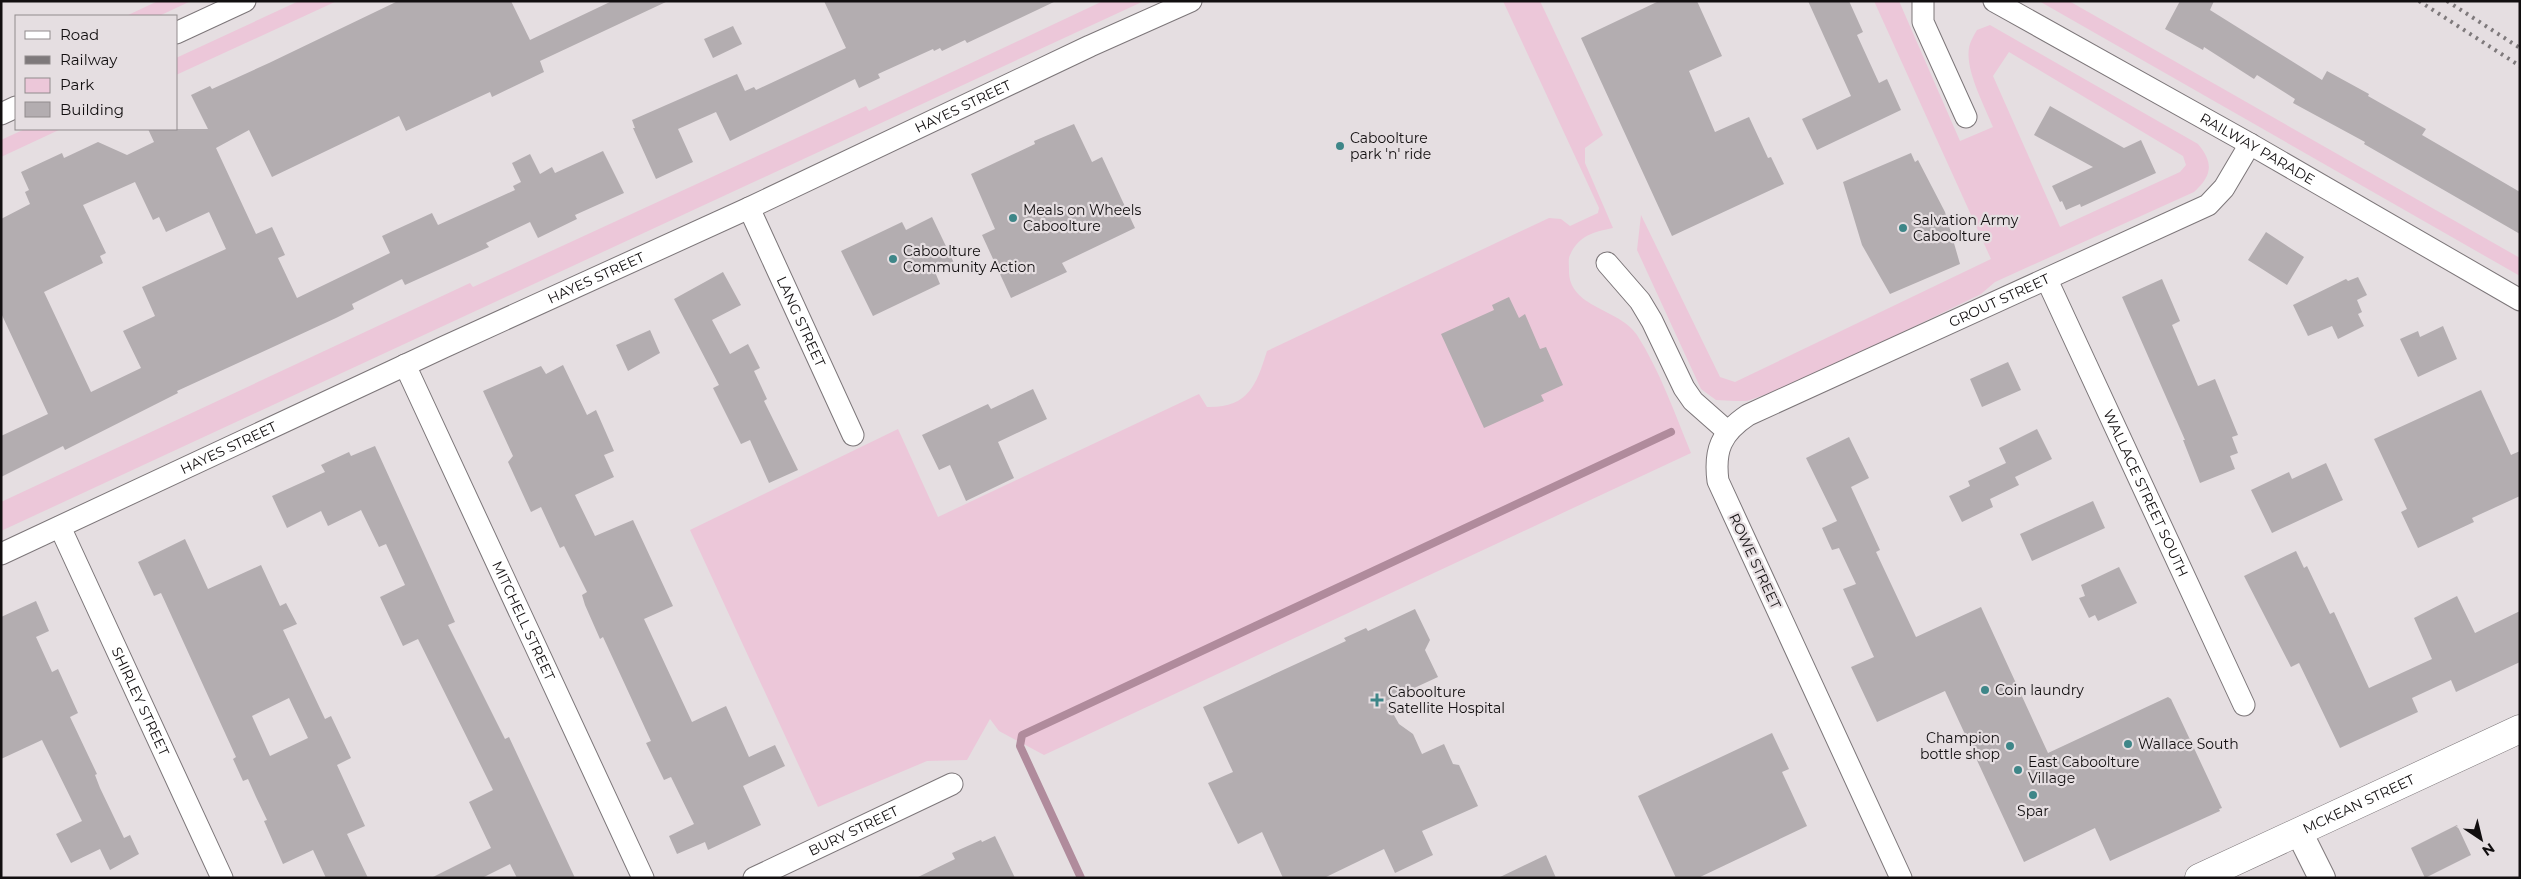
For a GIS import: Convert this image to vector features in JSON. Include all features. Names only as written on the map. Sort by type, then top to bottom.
[{"type":"main road","name":"MCKEAN STREET","points":[[2199,878],[2520,730]]},
{"type":"street","points":[[178,32],[245,1]]},
{"type":"street","name":"HAYES STREET","points":[[1,554],[404,365],[749,208],[1090,46],[1191,1]]},
{"type":"street","points":[[1923,1],[1923,22],[1966,117]]},
{"type":"street","name":"RAILWAY PARADE","points":[[1994,1],[2250,144],[2520,300]]},
{"type":"street","points":[[1,114],[15,107]]},
{"type":"street","name":"GROUT STREET","points":[[1727,431],[1748,415],[2048,280],[2208,205],[2224,188],[2250,144]]},
{"type":"street","name":"LANG STREET","points":[[749,208],[853,435]]},
{"type":"street","points":[[1607,263],[1648,315],[1693,401],[1727,431]]},
{"type":"street","name":"WALLACE STREET SOUTH","points":[[2048,280],[2244,706]]},
{"type":"street","name":"MITCHELL STREET","points":[[404,365],[643,878]]},
{"type":"street","name":"ROWE STREET","points":[[1727,431],[1718,454],[1716,467],[1718,481],[1901,878]]},
{"type":"street","name":"SHIRLEY STREET","points":[[60,527],[222,878]]},
{"type":"street","name":"BURY STREET","points":[[754,878],[952,784]]},
{"type":"street","points":[[2299,832],[2322,878]]},
{"type":"green space","points":[[158,1],[191,1],[161,15],[128,15]]},
{"type":"green space","points":[[299,1],[337,1],[178,74],[178,57]]},
{"type":"green space","points":[[1103,1],[1144,1],[1,531],[1,502],[470,283],[473,287],[866,106],[869,111]]},
{"type":"green space","points":[[1503,1],[1540,1],[1603,135],[1585,148],[1585,163],[1613,228],[1588,235],[1574,248],[1569,260],[1571,283],[1585,300],[1619,319],[1637,335],[1660,378],[1691,453],[1044,755],[999,731],[990,719],[967,760],[927,761],[818,807],[690,530],[898,429],[938,517],[1199,394],[1207,407],[1232,404],[1241,399],[1254,384],[1267,351],[1549,218],[1561,219],[1570,226],[1598,213],[1599,208]]},
{"type":"green space","points":[[1874,1],[1899,1],[1960,141],[1993,127],[1976,88],[1969,57],[1972,39],[1977,30],[1990,25],[2198,144],[2209,163],[2207,175],[2194,192],[1995,282],[1981,294],[1864,351],[1770,393],[1747,401],[1716,400],[1701,389],[1637,250],[1641,215],[1720,377],[1735,382],[1991,259]],"holes":[[[2009,52],[2183,156],[2186,165],[2180,172],[2060,227],[1993,76]]]},
{"type":"green space","points":[[2039,1],[2069,1],[2520,258],[2520,276]]},
{"type":"green space","points":[[23,130],[59,130],[1,157],[1,140]]},
{"type":"building","points":[[398,1],[511,1],[530,40],[612,1],[668,1],[540,61],[544,72],[492,97],[490,92],[406,131],[399,116],[272,177],[249,130],[216,148],[256,234],[272,227],[285,255],[278,258],[297,298],[390,253],[382,236],[432,213],[438,225],[515,190],[513,186],[521,182],[512,163],[530,154],[540,174],[552,167],[555,173],[603,151],[624,193],[575,215],[577,219],[538,238],[530,222],[486,243],[489,247],[405,285],[402,279],[352,304],[354,309],[336,318],[177,391],[178,393],[65,450],[63,446],[1,477],[1,436],[48,414],[1,313],[1,219],[30,204],[25,192],[29,190],[21,172],[62,153],[64,158],[98,142],[127,155],[154,142],[148,130],[208,129],[191,95],[210,86],[212,89]],"holes":[[[135,182],[153,220],[159,217],[166,232],[209,212],[226,249],[142,287],[155,316],[123,331],[141,368],[91,392],[44,292],[103,263],[100,256],[106,253],[83,205]]]},
{"type":"building","points":[[824,1],[1056,1],[967,43],[965,40],[942,51],[940,48],[934,51],[933,49],[878,74],[880,78],[859,88],[855,79],[730,141],[716,112],[678,129],[693,162],[656,179],[633,128],[635,128],[632,120],[737,74],[745,91],[754,87],[756,90],[846,48]]},
{"type":"building","points":[[1659,1],[1697,1],[1722,56],[1689,71],[1715,132],[1749,117],[1768,158],[1771,157],[1784,184],[1672,236],[1581,38]]},
{"type":"building","points":[[1808,1],[1849,1],[1863,32],[1857,35],[1879,83],[1887,79],[1901,110],[1817,150],[1802,119],[1851,96]]},
{"type":"building","points":[[2180,1],[2214,1],[2210,10],[2322,80],[2327,71],[2369,94],[2368,96],[2426,129],[2422,135],[2520,192],[2520,234],[2364,144],[2365,142],[2293,103],[2295,99],[2257,75],[2254,79],[2204,47],[2203,50],[2165,29]]},
{"type":"building","points":[[733,26],[742,44],[713,58],[704,39]]},
{"type":"building","points":[[2050,106],[2124,148],[2141,140],[2156,173],[2081,207],[2080,204],[2066,210],[2052,186],[2093,167],[2034,135]]},
{"type":"building","points":[[1074,124],[1092,162],[1102,157],[1135,228],[1062,263],[1067,272],[1011,298],[982,235],[995,229],[971,174],[1035,144],[1034,141]]},
{"type":"building","name":"Salvation Army Caboolture","points":[[1911,153],[1915,162],[1918,160],[1945,212],[1960,264],[1890,294],[1862,245],[1843,182]]},
{"type":"building","points":[[932,217],[954,263],[935,272],[940,284],[873,316],[841,251],[902,222],[906,230]]},
{"type":"building","points":[[2266,232],[2304,257],[2287,285],[2248,260]]},
{"type":"building","points":[[723,272],[741,305],[712,320],[730,354],[748,344],[760,368],[754,371],[767,399],[764,401],[798,470],[769,483],[750,440],[741,444],[713,388],[719,385],[674,299]]},
{"type":"building","points":[[2358,277],[2367,295],[2357,300],[2362,312],[2358,314],[2364,326],[2338,339],[2332,326],[2308,336],[2293,305],[2346,279],[2348,281]]},
{"type":"building","points":[[2162,279],[2180,321],[2172,325],[2198,386],[2215,379],[2238,435],[2232,437],[2238,453],[2230,456],[2235,469],[2200,483],[2183,440],[2185,440],[2122,297]]},
{"type":"building","points":[[1509,297],[1519,318],[1525,314],[1540,349],[1546,347],[1563,385],[1541,395],[1544,401],[1484,428],[1441,334],[1494,310],[1492,305]]},
{"type":"building","points":[[2443,326],[2457,359],[2418,377],[2400,339],[2418,331],[2420,337]]},
{"type":"building","points":[[650,330],[660,353],[628,371],[616,345]]},
{"type":"building","points":[[2008,362],[2021,390],[1982,407],[1970,379]]},
{"type":"building","points":[[563,365],[587,415],[596,410],[614,451],[604,455],[614,477],[575,495],[595,536],[633,520],[673,606],[644,619],[692,722],[726,706],[749,757],[775,745],[785,766],[743,786],[761,825],[708,850],[705,842],[677,854],[669,836],[694,824],[671,777],[664,780],[646,743],[651,741],[603,637],[600,639],[582,595],[587,592],[564,546],[560,548],[541,507],[531,512],[508,462],[513,456],[483,391],[541,366],[546,374]]},
{"type":"building","points":[[1033,389],[1047,419],[998,442],[1014,478],[966,501],[950,465],[939,470],[922,435],[988,404],[991,409]]},
{"type":"building","points":[[2481,390],[2511,455],[2520,451],[2520,496],[2472,518],[2474,522],[2418,548],[2401,512],[2407,509],[2374,439]]},
{"type":"building","points":[[2037,429],[2052,459],[2015,477],[2019,485],[1990,499],[1993,507],[1962,522],[1949,496],[1970,486],[1968,481],[2006,463],[1999,448]]},
{"type":"building","points":[[1849,437],[1869,478],[1851,487],[1880,550],[1876,552],[1916,637],[1981,607],[2048,753],[2168,697],[2171,699],[2222,808],[2219,809],[2220,811],[2110,861],[2095,828],[2024,862],[1945,691],[1877,722],[1851,667],[1874,657],[1843,589],[1856,584],[1839,548],[1832,550],[1822,528],[1837,521],[1806,458]]},
{"type":"building","points":[[375,446],[455,622],[448,625],[505,739],[509,737],[575,878],[517,878],[510,864],[482,878],[431,878],[491,848],[469,802],[493,790],[418,639],[403,646],[380,597],[405,585],[386,544],[379,547],[361,510],[328,526],[321,511],[287,528],[272,496],[325,472],[321,465],[349,452],[351,456]]},
{"type":"building","points":[[2326,463],[2343,500],[2272,533],[2251,490],[2289,472],[2292,479]]},
{"type":"building","points":[[2093,501],[2105,528],[2032,561],[2020,534]]},
{"type":"building","points":[[185,539],[208,589],[261,565],[280,606],[286,603],[297,624],[283,630],[325,719],[331,716],[351,758],[337,765],[365,826],[347,834],[368,878],[326,878],[313,850],[283,864],[264,821],[267,820],[248,779],[243,781],[233,759],[236,757],[161,593],[154,596],[138,562]],"holes":[[[289,698],[308,738],[270,756],[252,716]]]},
{"type":"building","points":[[2296,551],[2304,568],[2307,566],[2330,614],[2334,612],[2369,688],[2432,659],[2414,618],[2457,596],[2475,633],[2520,611],[2520,662],[2456,692],[2451,680],[2412,698],[2418,712],[2340,748],[2299,663],[2291,667],[2244,576]]},
{"type":"building","points":[[2119,567],[2137,603],[2098,621],[2095,615],[2089,618],[2079,598],[2085,596],[2081,585]]},
{"type":"building","points":[[36,601],[49,631],[36,637],[52,672],[58,669],[78,713],[70,717],[97,774],[95,775],[100,788],[124,838],[130,835],[139,854],[110,870],[100,849],[71,863],[56,834],[82,821],[42,740],[1,759],[1,617]]},
{"type":"building","points":[[1415,609],[1430,640],[1425,650],[1438,677],[1386,701],[1399,724],[1413,734],[1422,754],[1444,744],[1453,764],[1459,765],[1478,806],[1422,831],[1433,855],[1395,873],[1384,849],[1324,878],[1283,878],[1262,832],[1238,844],[1208,783],[1233,772],[1203,707],[1346,641],[1344,638],[1366,628],[1368,631]]},
{"type":"building","points":[[1772,733],[1789,769],[1782,772],[1807,826],[1698,878],[1676,878],[1638,796]]},
{"type":"building","points":[[2457,825],[2471,855],[2425,878],[2411,848]]},
{"type":"building","points":[[995,836],[1015,878],[916,878],[955,859],[952,853]]},
{"type":"building","points":[[1546,855],[1556,878],[1498,878]]},
{"type":"waterway","points":[[1081,878],[1020,746],[1022,735],[1671,432]]},
{"type":"railway","points":[[2419,1],[2520,66]]},
{"type":"railway","points":[[2447,1],[2520,48]]},
{"type":"place","name":"Caboolture park 'n' ride","points":[[1340,146]]},
{"type":"place","name":"Meals on Wheels Caboolture","points":[[1013,218]]},
{"type":"place","name":"Salvation Army Caboolture","points":[[1903,228]]},
{"type":"place","name":"Caboolture Community Action","points":[[893,259]]},
{"type":"place","name":"Coin laundry","points":[[1985,690]]},
{"type":"place","name":"Caboolture Satellite Hospital","points":[[1377,700]]},
{"type":"place","name":"Wallace South","points":[[2128,744]]},
{"type":"place","name":"Champion bottle shop","points":[[2010,746]]},
{"type":"place","name":"East Caboolture Village","points":[[2018,770]]},
{"type":"place","name":"Spar","points":[[2033,795]]}]
